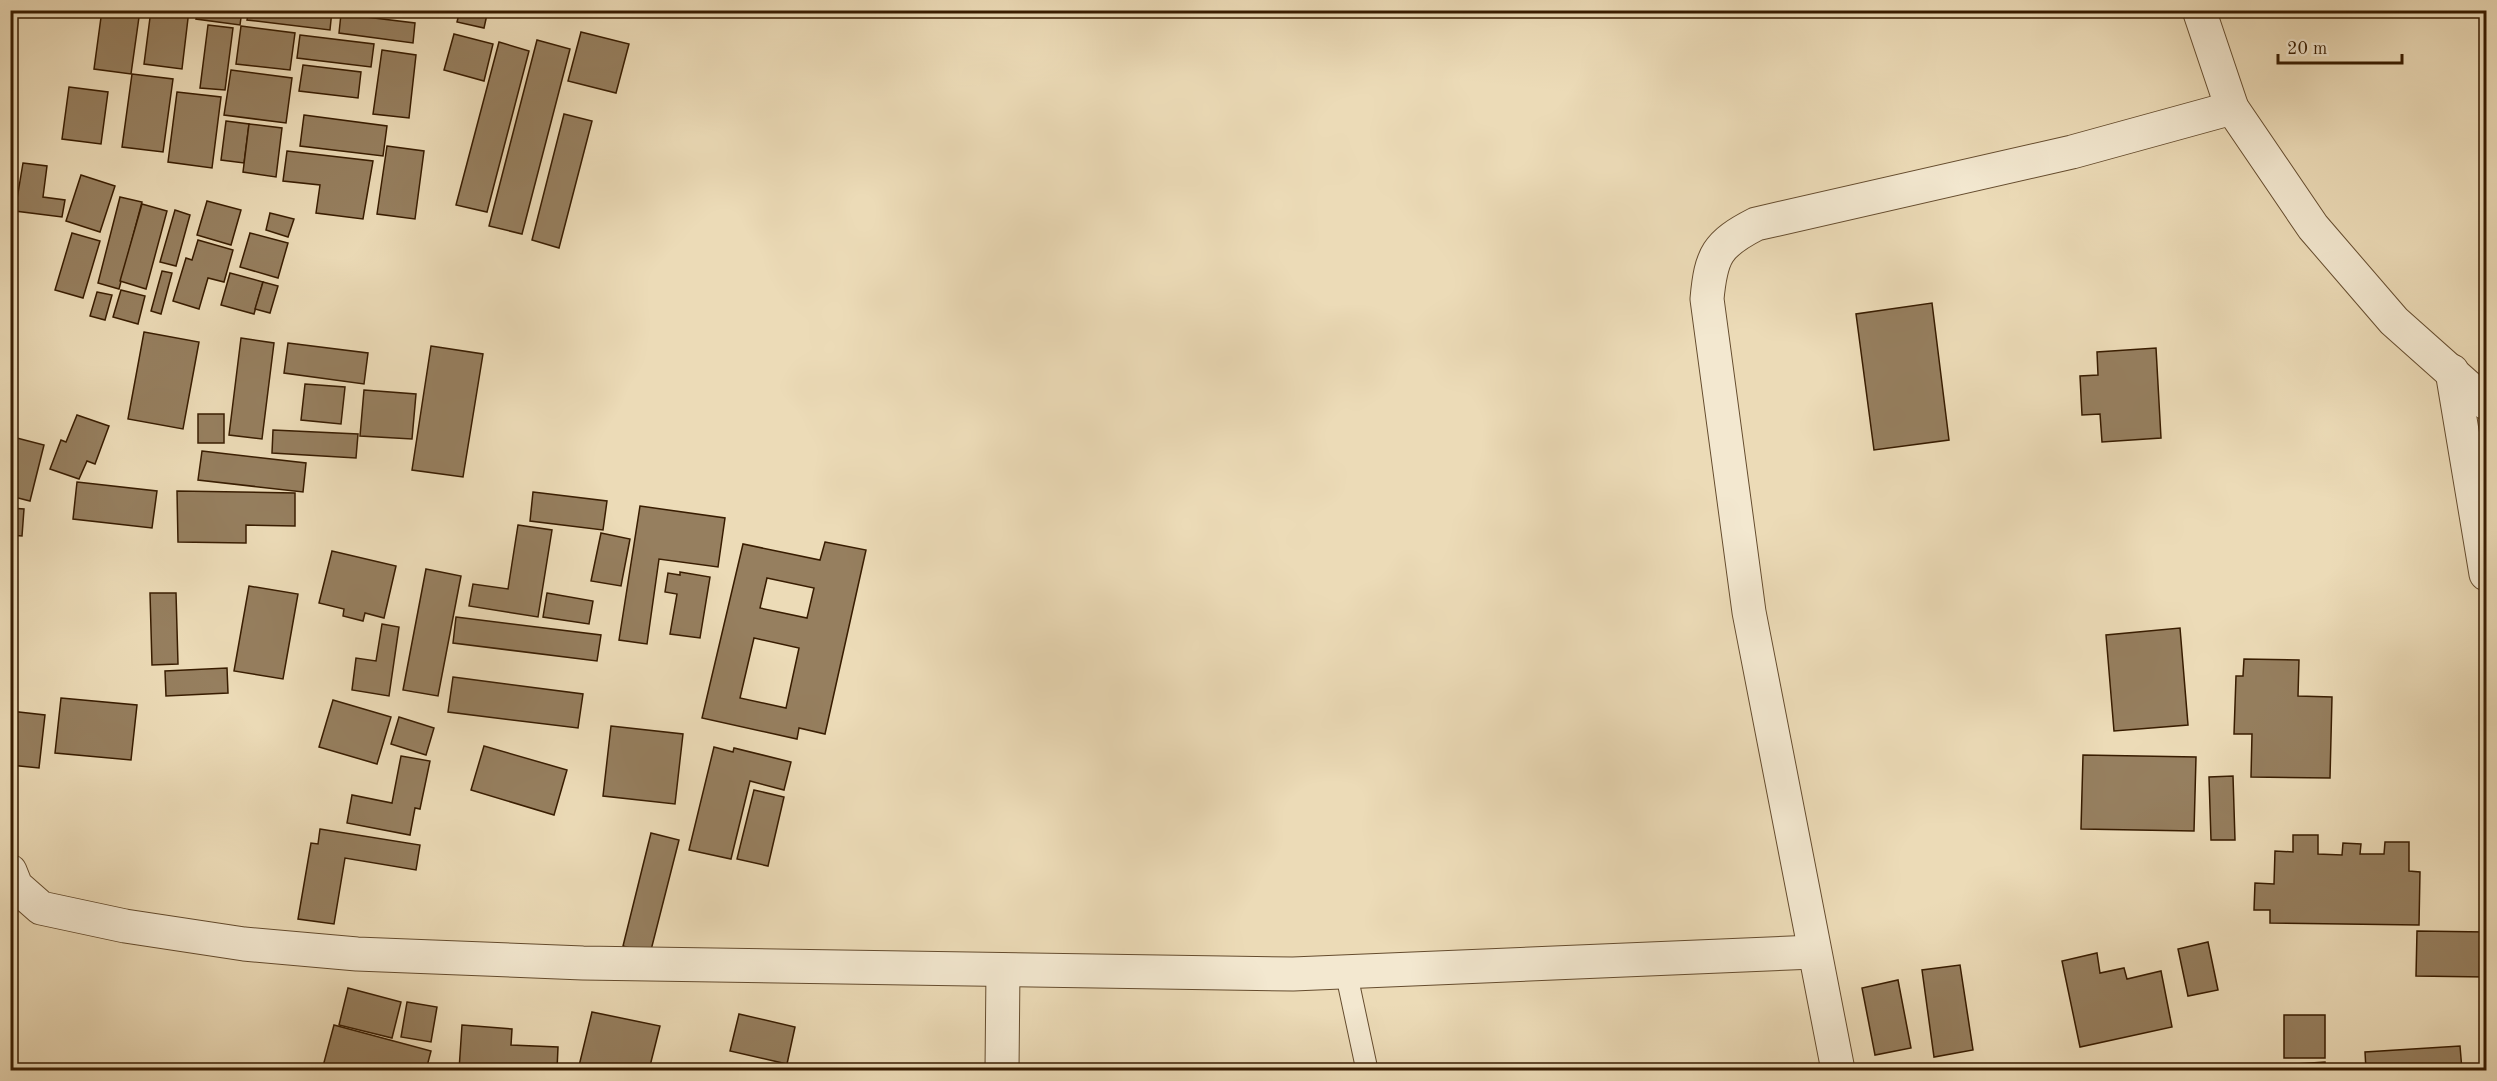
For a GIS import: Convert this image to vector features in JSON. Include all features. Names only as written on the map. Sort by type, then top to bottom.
[{"type":"street","points":[[2199,10],[2232,108],[2313,227],[2394,321],[2487,403]]},
{"type":"street","points":[[1838,1071],[1749,612],[1707,299],[1710,269],[1728,238],[1756,224],[2072,152],[2232,108]]},
{"type":"street","points":[[2452,371],[2487,574]]},
{"type":"street","points":[[10,872],[16,886],[41,908],[125,926],[244,944],[357,954],[584,963],[1293,974],[1814,952]]},
{"type":"street","points":[[1002,1071],[1003,970]]},
{"type":"lane","points":[[1346,972],[1367,1071]]},
{"type":"building","points":[[102,10],[140,10],[131,74],[94,69]]},
{"type":"building","points":[[151,10],[189,10],[182,69],[144,64]]},
{"type":"building","points":[[198,10],[242,10],[240,25],[196,19]]},
{"type":"building","points":[[249,10],[332,10],[330,30],[247,20]]},
{"type":"building","points":[[460,10],[488,10],[484,28],[457,22]]},
{"type":"building","points":[[341,14],[415,23],[413,43],[339,33]]},
{"type":"building","points":[[208,25],[233,28],[225,90],[200,88]]},
{"type":"building","points":[[241,26],[295,33],[290,70],[236,64]]},
{"type":"building","points":[[581,32],[629,44],[616,93],[568,81]]},
{"type":"building","points":[[454,34],[493,44],[484,81],[444,70]]},
{"type":"building","points":[[300,35],[374,44],[371,67],[297,58]]},
{"type":"building","points":[[537,40],[570,49],[522,234],[489,226]]},
{"type":"building","points":[[499,42],[529,51],[487,212],[456,205]]},
{"type":"building","points":[[382,50],[416,55],[409,118],[373,114]]},
{"type":"building","points":[[303,65],[361,72],[358,98],[299,91]]},
{"type":"building","points":[[231,70],[292,78],[286,123],[224,115]]},
{"type":"building","points":[[132,74],[173,79],[163,152],[122,147]]},
{"type":"building","points":[[69,87],[108,92],[101,144],[62,139]]},
{"type":"building","points":[[177,92],[221,97],[212,168],[168,162]]},
{"type":"building","points":[[564,114],[592,121],[559,248],[532,240]]},
{"type":"building","points":[[304,115],[387,126],[383,156],[300,146]]},
{"type":"building","points":[[226,121],[249,124],[244,163],[221,160]]},
{"type":"building","points":[[249,124],[282,128],[276,177],[243,172]]},
{"type":"building","points":[[387,146],[424,151],[415,219],[377,214]]},
{"type":"building","points":[[287,151],[373,161],[363,219],[316,213],[320,185],[283,181]]},
{"type":"building","points":[[23,163],[47,166],[43,197],[65,200],[62,217],[15,211]]},
{"type":"building","points":[[81,175],[115,186],[100,232],[66,221]]},
{"type":"building","points":[[120,197],[142,202],[119,289],[98,283]]},
{"type":"building","points":[[207,201],[241,210],[231,245],[197,235]]},
{"type":"building","points":[[142,204],[167,211],[146,289],[120,281]]},
{"type":"building","points":[[175,210],[190,215],[176,266],[160,262]]},
{"type":"building","points":[[270,213],[294,219],[288,237],[266,230]]},
{"type":"building","points":[[72,233],[100,241],[83,298],[55,290]]},
{"type":"building","points":[[250,233],[288,243],[278,278],[240,267]]},
{"type":"building","points":[[198,240],[233,250],[224,282],[208,278],[199,309],[173,301],[186,258],[192,260]]},
{"type":"building","points":[[162,271],[172,273],[161,314],[151,311]]},
{"type":"building","points":[[230,273],[263,282],[254,314],[221,305]]},
{"type":"building","points":[[263,282],[278,286],[270,313],[255,309]]},
{"type":"building","points":[[121,290],[145,296],[138,324],[113,317]]},
{"type":"building","points":[[97,292],[112,295],[105,320],[90,316]]},
{"type":"building","points":[[1932,303],[1949,440],[1874,450],[1856,314]]},
{"type":"building","points":[[144,332],[199,342],[183,429],[128,419]]},
{"type":"building","points":[[241,338],[274,343],[262,439],[229,435]]},
{"type":"building","points":[[288,343],[368,353],[364,384],[284,373]]},
{"type":"building","points":[[431,346],[483,354],[463,477],[412,470]]},
{"type":"building","points":[[2156,348],[2161,438],[2102,442],[2100,414],[2082,415],[2080,376],[2098,375],[2097,352]]},
{"type":"building","points":[[305,384],[345,387],[341,424],[301,420]]},
{"type":"building","points":[[364,390],[416,394],[412,439],[360,436]]},
{"type":"building","points":[[198,414],[224,414],[224,443],[198,443]]},
{"type":"building","points":[[77,415],[109,426],[95,464],[87,461],[79,479],[50,469],[61,440],[66,442]]},
{"type":"building","points":[[273,430],[358,434],[356,458],[272,453]]},
{"type":"building","points":[[13,437],[44,445],[30,501],[10,496],[10,448]]},
{"type":"building","points":[[202,451],[306,463],[303,492],[198,480]]},
{"type":"building","points":[[77,482],[157,491],[152,528],[73,519]]},
{"type":"building","points":[[177,491],[295,493],[295,526],[246,525],[246,543],[178,542]]},
{"type":"building","points":[[533,492],[607,501],[603,530],[530,521]]},
{"type":"building","points":[[640,506],[725,518],[718,567],[659,559],[647,644],[619,640]]},
{"type":"building","points":[[10,508],[24,509],[22,536],[10,535]]},
{"type":"building","points":[[518,525],[552,530],[538,617],[469,606],[473,584],[508,589]]},
{"type":"building","points":[[601,533],[630,539],[621,586],[591,581]]},
{"type":"building","points":[[825,542],[866,550],[825,734],[799,728],[797,739],[702,718],[743,544],[820,560]],"holes":[[[767,578],[814,588],[807,618],[760,608]],[[754,638],[799,648],[786,708],[740,698]]]},
{"type":"building","points":[[332,551],[396,566],[384,618],[365,613],[363,621],[343,616],[344,609],[319,603]]},
{"type":"building","points":[[426,569],[461,576],[438,696],[403,690]]},
{"type":"building","points":[[680,572],[710,577],[700,638],[670,634],[677,594],[665,592],[668,573],[680,575]]},
{"type":"building","points":[[249,586],[298,594],[283,679],[234,671]]},
{"type":"building","points":[[150,593],[176,593],[178,664],[152,665]]},
{"type":"building","points":[[547,593],[593,601],[589,624],[543,617]]},
{"type":"building","points":[[456,617],[601,635],[597,661],[453,643]]},
{"type":"building","points":[[382,624],[399,627],[389,696],[352,690],[356,658],[376,661]]},
{"type":"building","points":[[2180,628],[2188,725],[2114,731],[2106,635]]},
{"type":"building","points":[[2244,659],[2299,660],[2298,696],[2332,697],[2330,778],[2251,777],[2252,734],[2234,734],[2236,676],[2243,676]]},
{"type":"building","points":[[227,668],[228,693],[166,696],[165,671]]},
{"type":"building","points":[[453,677],[583,694],[578,728],[448,712]]},
{"type":"building","points":[[61,698],[137,705],[131,760],[55,753]]},
{"type":"building","points":[[333,700],[391,717],[377,764],[319,747]]},
{"type":"building","points":[[10,711],[45,715],[39,768],[10,765]]},
{"type":"building","points":[[399,717],[434,728],[426,755],[391,744]]},
{"type":"building","points":[[611,726],[683,734],[675,804],[603,796]]},
{"type":"building","points":[[484,746],[567,770],[554,815],[471,790]]},
{"type":"building","points":[[714,747],[733,752],[734,748],[791,762],[784,790],[750,781],[731,859],[689,850]]},
{"type":"building","points":[[2083,755],[2196,757],[2194,831],[2081,829]]},
{"type":"building","points":[[401,756],[430,761],[420,809],[415,808],[410,835],[347,823],[352,795],[392,803]]},
{"type":"building","points":[[2233,776],[2235,840],[2211,840],[2209,777]]},
{"type":"building","points":[[754,790],[784,797],[768,866],[737,859]]},
{"type":"building","points":[[320,829],[420,845],[416,870],[345,858],[334,924],[298,919],[311,843],[318,844]]},
{"type":"building","points":[[651,833],[679,840],[650,954],[623,946]]},
{"type":"building","points":[[2293,835],[2318,835],[2318,854],[2342,855],[2343,843],[2361,844],[2360,854],[2384,854],[2385,842],[2409,842],[2409,871],[2420,872],[2419,925],[2270,923],[2270,910],[2254,910],[2255,883],[2274,884],[2275,851],[2293,852]]},
{"type":"building","points":[[2417,931],[2486,932],[2486,977],[2416,976]]},
{"type":"building","points":[[2208,942],[2218,990],[2188,996],[2178,949]]},
{"type":"building","points":[[2097,953],[2100,973],[2124,968],[2127,979],[2161,971],[2172,1027],[2080,1047],[2062,961]]},
{"type":"building","points":[[1960,965],[1973,1050],[1934,1057],[1922,970]]},
{"type":"building","points":[[1898,980],[1911,1048],[1875,1055],[1862,988]]},
{"type":"building","points":[[348,988],[401,1002],[392,1038],[339,1025]]},
{"type":"building","points":[[407,1002],[437,1007],[431,1042],[401,1037]]},
{"type":"building","points":[[592,1012],[660,1026],[649,1070],[578,1070]]},
{"type":"building","points":[[739,1014],[795,1027],[787,1064],[730,1051]]},
{"type":"building","points":[[2284,1015],[2325,1015],[2325,1058],[2284,1058]]},
{"type":"building","points":[[334,1025],[431,1051],[426,1070],[322,1070]]},
{"type":"building","points":[[462,1025],[512,1029],[511,1045],[558,1047],[557,1070],[459,1070]]},
{"type":"building","points":[[2460,1046],[2462,1070],[2366,1070],[2365,1052]]},
{"type":"building","points":[[2325,1062],[2326,1070],[2297,1070],[2296,1064]]}]
